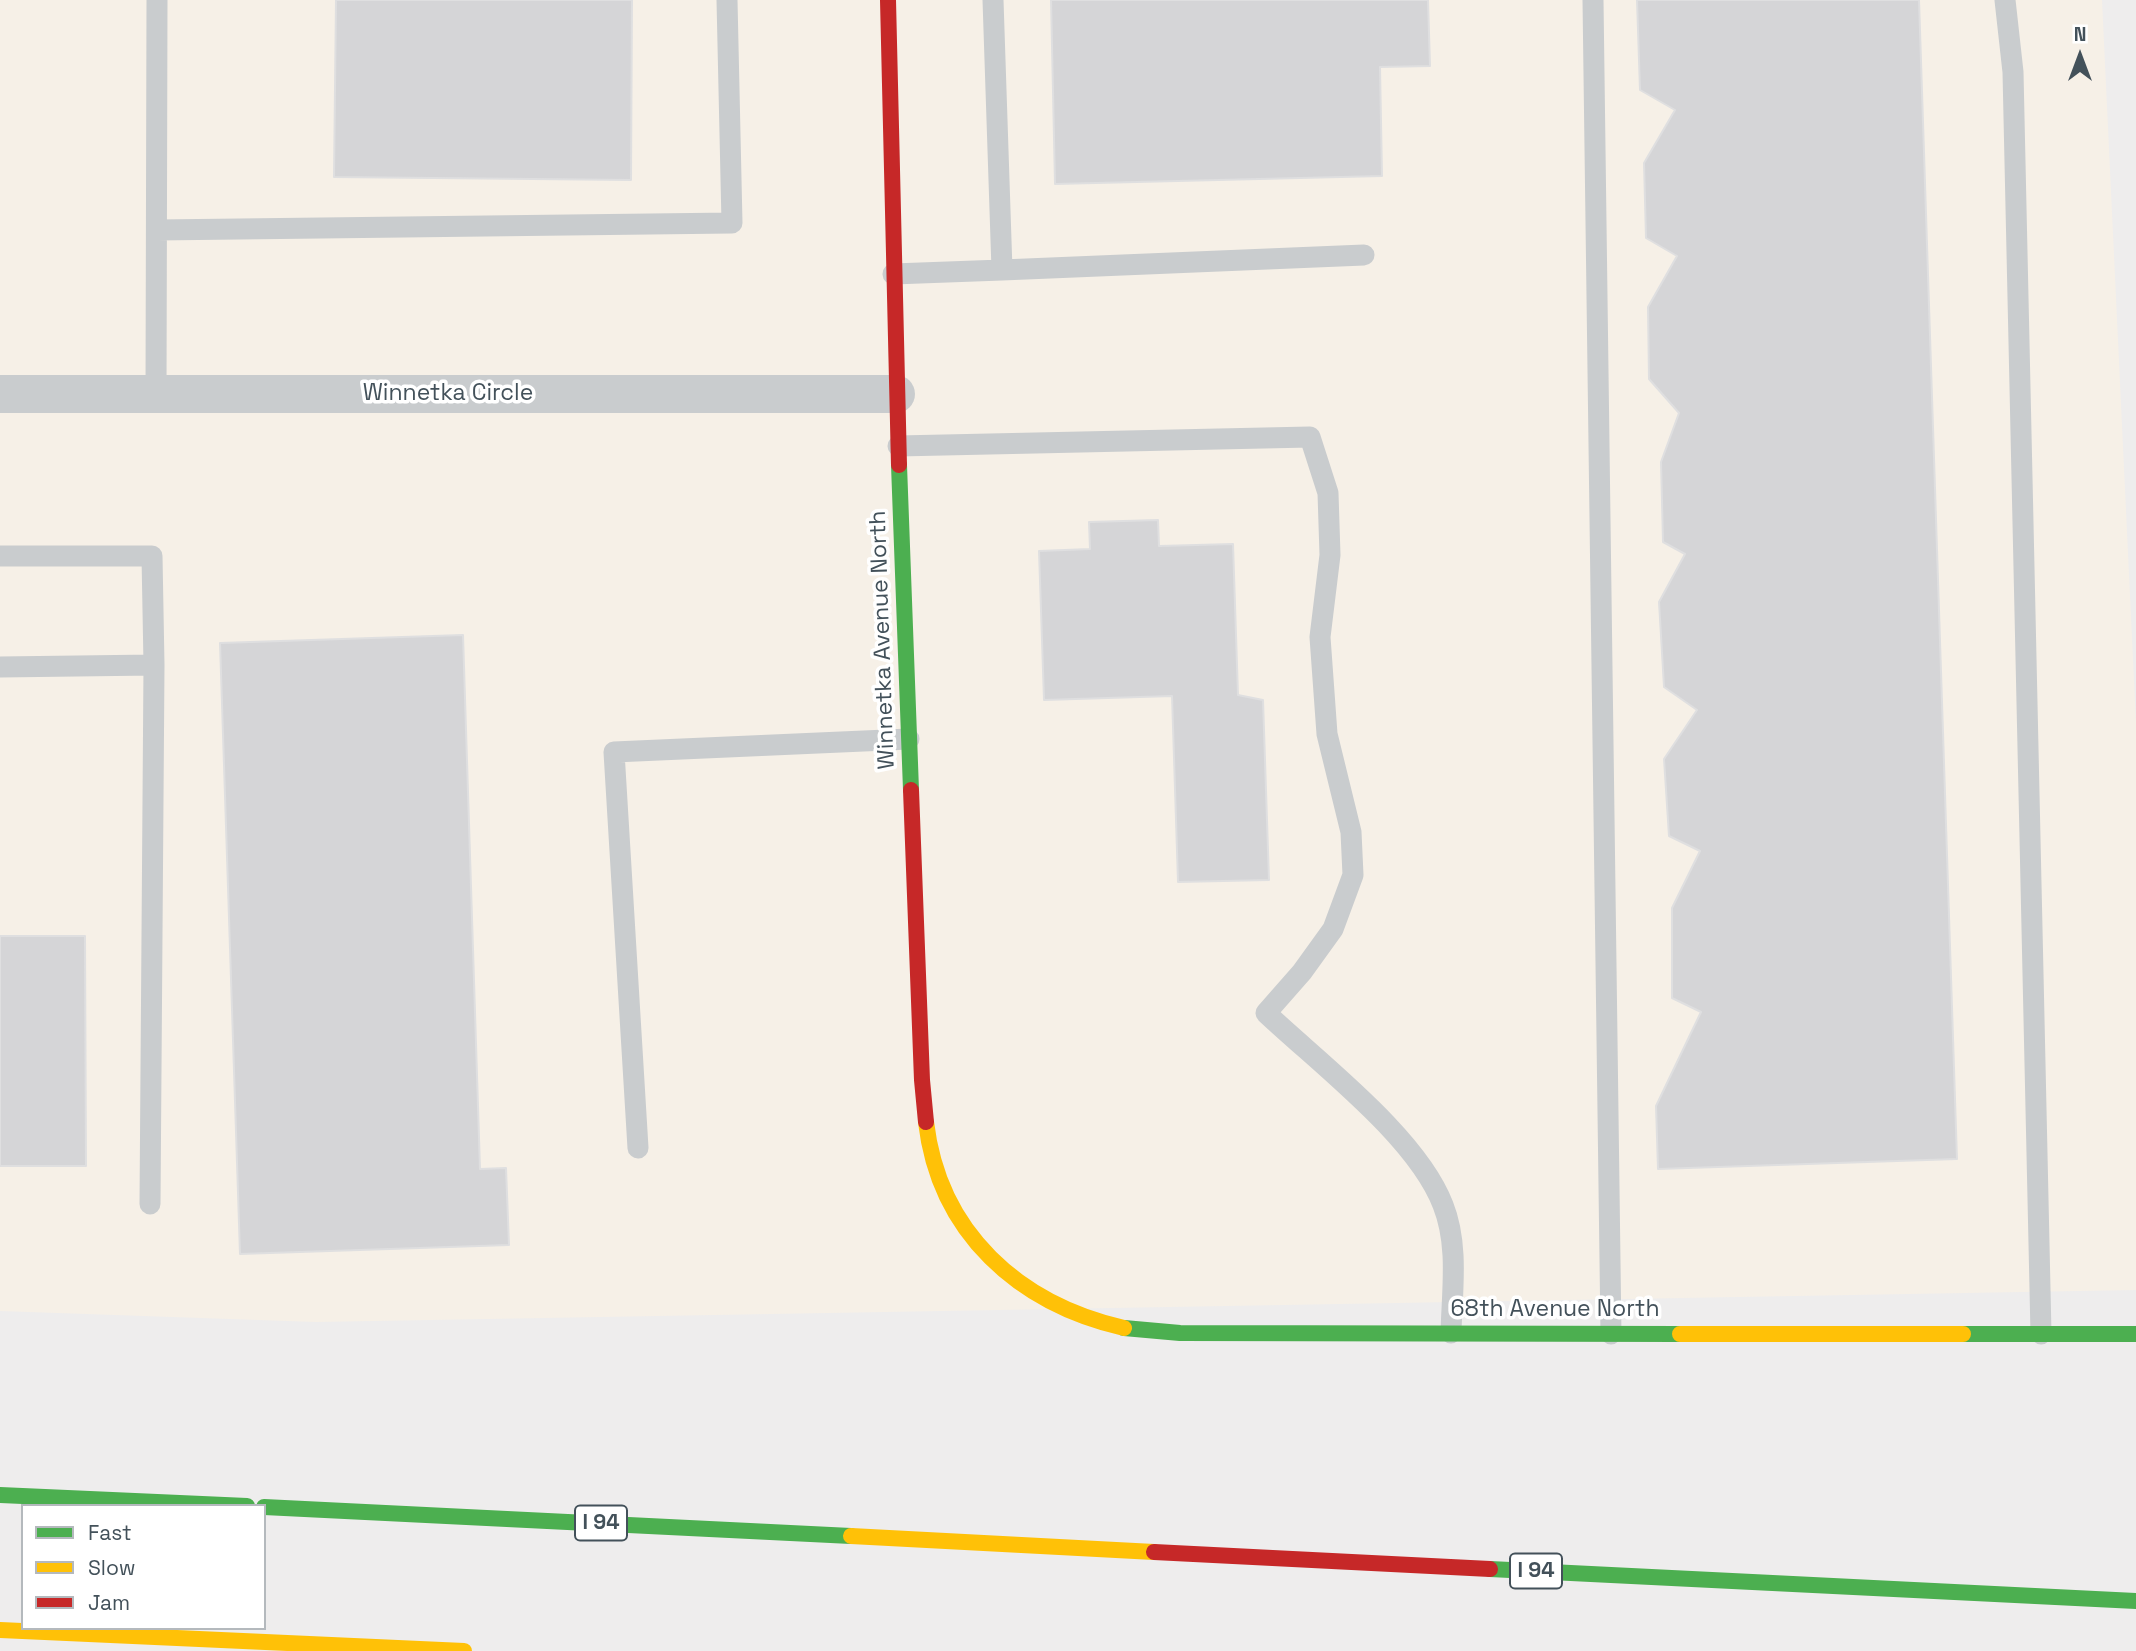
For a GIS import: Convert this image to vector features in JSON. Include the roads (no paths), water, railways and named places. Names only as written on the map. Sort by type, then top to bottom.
[{"type":"main road","name":"Winnetka Avenue North","points":[[888,0],[896,394],[922,1080],[927,1129],[939,1180],[962,1225],[993,1260]]},
{"type":"main road","name":"68th Avenue North","points":[[993,1260],[1034,1293],[1068,1310],[1126,1329],[1180,1333],[2136,1334]]},
{"type":"main road","points":[[0,1495],[202,1504]]},
{"type":"main road","name":"I 94","points":[[266,1507],[2136,1601]]},
{"type":"main road","points":[[0,1630],[464,1651]]},
{"type":"street","name":"Winnetka Circle","points":[[0,394],[896,394]]},
{"type":"lane","points":[[156,394],[157,0]]},
{"type":"lane","points":[[157,230],[732,223],[727,0]]},
{"type":"lane","points":[[993,0],[1002,270]]},
{"type":"lane","points":[[1593,0],[1611,1334]]},
{"type":"lane","points":[[2005,0],[2012,72],[2041,1334]]},
{"type":"lane","points":[[893,274],[1364,255]]},
{"type":"lane","points":[[898,446],[1310,437],[1328,493],[1330,555],[1320,637],[1327,734],[1351,832],[1353,875],[1333,929],[1302,972],[1266,1013],[1399,1135],[1443,1204],[1453,1245],[1451,1333]]},
{"type":"lane","points":[[0,556],[152,556],[154,665],[150,1204]]},
{"type":"lane","points":[[0,667],[154,665]]},
{"type":"lane","points":[[638,1148],[614,752],[909,739]]}]
